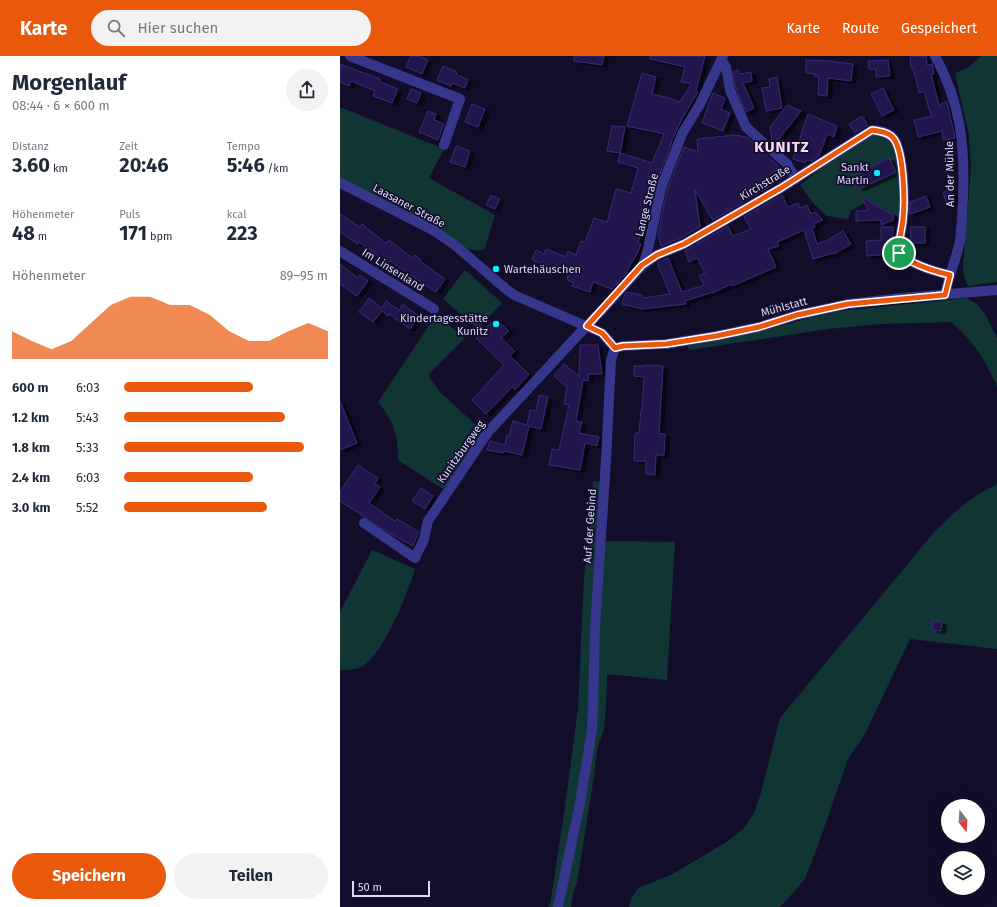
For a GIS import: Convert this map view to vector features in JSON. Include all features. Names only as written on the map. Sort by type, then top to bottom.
[{"type":"street","points":[[350,56],[460,99],[444,146]]},
{"type":"street","name":"An der Mühle","points":[[935,56],[947,78],[956,105],[964,153],[962,224],[958,251],[945,295]]},
{"type":"street","points":[[722,58],[726,67],[730,90],[746,128],[787,164],[796,179]]},
{"type":"street","name":"Lange Straße","points":[[587,326],[642,265],[648,249],[661,188],[679,140],[700,104],[722,58]]},
{"type":"street","name":"Kirchstraße","points":[[642,265],[657,255],[684,244],[796,179],[872,130],[883,132],[893,138],[899,149],[902,164],[903,218],[899,253],[919,265],[950,275]]},
{"type":"street","name":"Laasaner Straße","points":[[340,183],[433,230],[456,246],[514,295],[570,321],[587,326]]},
{"type":"street","name":"Im Linsenland","points":[[340,251],[434,309]]},
{"type":"street","name":"Mühlstatt","points":[[615,348],[623,346],[666,344],[716,336],[759,327],[797,315],[848,304],[997,290]]},
{"type":"street","points":[[587,326],[602,333],[615,348]]},
{"type":"street","name":"Kunitzburgweg","points":[[364,523],[416,558],[424,539],[428,521],[488,432],[587,326]]},
{"type":"street","name":"Auf der Gebind","points":[[558,907],[580,803],[592,730],[594,706],[595,629],[611,360],[615,348]]},
{"type":"green space","points":[[981,56],[997,56],[997,282],[969,286],[965,280],[963,267],[971,168],[969,135],[955,73],[968,68]]},
{"type":"green space","points":[[340,107],[444,149],[429,178],[495,215],[485,248],[479,251],[466,249],[340,178]]},
{"type":"green space","points":[[880,133],[891,140],[899,170],[900,218],[868,201],[851,211],[848,219],[827,216],[814,204],[800,185],[838,154],[870,136]]},
{"type":"green space","points":[[465,270],[502,303],[478,329],[443,299]]},
{"type":"green space","points":[[967,298],[978,305],[985,314],[997,338],[997,387],[978,352],[966,336],[951,322],[880,324],[828,329],[689,350],[688,346],[758,332],[820,315],[850,310]]},
{"type":"green space","points":[[436,315],[465,338],[428,375],[439,391],[479,428],[481,432],[481,438],[443,489],[398,460],[394,429],[388,416],[378,402]]},
{"type":"green space","points":[[593,481],[601,482],[596,541],[675,542],[667,680],[607,674],[604,729],[597,749],[577,883],[573,893],[571,907],[548,907],[550,905],[565,807],[578,708],[584,577]]},
{"type":"green space","points":[[997,484],[997,649],[910,639],[865,734],[848,759],[805,879],[786,901],[779,907],[629,907],[631,899],[638,888],[671,875],[728,841],[744,828],[754,813],[760,796],[780,718],[935,531],[956,511],[974,497]]},
{"type":"green space","points":[[372,550],[415,569],[396,618],[376,653],[366,664],[359,668],[352,670],[340,670],[340,612]]},
{"type":"building","points":[[411,56],[419,56],[428,60],[422,74],[406,67]]},
{"type":"building","points":[[574,56],[604,56],[602,65],[574,61]]},
{"type":"building","points":[[650,56],[705,56],[696,91],[698,92],[683,117],[671,142],[655,187],[645,230],[641,231],[638,243],[641,244],[637,254],[626,274],[612,289],[593,282],[590,292],[572,286],[574,283],[567,280],[568,275],[532,260],[536,250],[544,254],[546,249],[566,257],[568,251],[576,255],[581,241],[585,242],[594,218],[607,222],[616,189],[631,193],[638,168],[618,162],[620,153],[652,163],[664,134],[627,126],[642,73],[656,77],[652,94],[680,102],[691,84],[681,82],[685,67],[650,59]]},
{"type":"building","points":[[910,56],[926,56],[927,65],[932,64],[934,74],[931,74],[939,105],[946,101],[955,138],[943,140],[942,131],[918,137],[914,120],[932,116],[924,91],[919,93],[913,68],[911,68]]},
{"type":"building","points":[[806,60],[853,64],[851,81],[828,78],[827,96],[818,95],[819,77],[814,76],[815,74],[806,73]]},
{"type":"building","points":[[888,60],[890,76],[876,77],[876,69],[869,69],[868,61]]},
{"type":"building","points":[[340,64],[380,79],[379,81],[398,89],[392,103],[373,96],[375,91],[351,81],[349,86],[340,82]]},
{"type":"building","points":[[443,66],[457,72],[456,74],[468,80],[465,88],[452,83],[451,86],[437,80]]},
{"type":"building","points":[[738,70],[740,74],[751,72],[752,81],[743,83],[754,108],[746,112],[736,88],[733,72]]},
{"type":"building","points":[[777,77],[782,108],[766,111],[762,88],[770,87],[769,79]]},
{"type":"building","points":[[883,88],[894,110],[882,116],[871,94]]},
{"type":"building","points":[[411,89],[421,93],[417,103],[407,99]]},
{"type":"building","points":[[713,93],[725,98],[721,109],[730,113],[723,131],[702,123]]},
{"type":"building","points":[[472,104],[485,109],[478,127],[465,122]]},
{"type":"building","points":[[787,105],[801,111],[775,144],[771,141],[770,127]]},
{"type":"building","points":[[428,111],[436,114],[434,120],[444,124],[438,140],[419,132]]},
{"type":"building","points":[[808,114],[837,126],[834,137],[827,134],[819,156],[812,161],[806,160],[805,163],[793,159]]},
{"type":"building","points":[[862,116],[868,125],[855,133],[849,124]]},
{"type":"building","points":[[612,126],[625,127],[620,153],[607,151]]},
{"type":"building","points":[[735,135],[747,137],[784,171],[771,178],[774,184],[713,220],[695,190],[700,227],[681,238],[661,246],[658,235],[667,190],[684,147],[698,152],[697,139]]},
{"type":"building","points":[[456,146],[470,151],[465,167],[450,162]]},
{"type":"building","name":"Sankt Martin","points":[[889,158],[896,172],[859,189],[854,178],[861,174],[860,172]]},
{"type":"building","points":[[951,190],[955,203],[947,205],[943,192]]},
{"type":"building","points":[[491,195],[500,199],[495,209],[486,205]]},
{"type":"building","points":[[782,195],[788,207],[798,203],[800,208],[807,205],[811,214],[815,212],[823,220],[814,224],[815,227],[812,228],[817,244],[826,241],[843,231],[851,244],[834,254],[833,253],[813,259],[804,230],[777,242],[779,246],[768,249],[776,267],[732,286],[731,284],[713,293],[685,301],[686,304],[642,309],[622,304],[624,296],[627,292],[642,295],[643,298],[670,294],[657,263],[668,258],[682,292],[704,285],[699,276],[705,273],[697,258],[689,262],[685,251],[728,226],[733,236],[751,229],[744,217]]},
{"type":"building","points":[[926,196],[930,207],[910,214],[910,202]]},
{"type":"building","points":[[862,197],[893,215],[893,220],[881,225],[881,220],[856,221],[856,211],[868,210]]},
{"type":"building","points":[[340,214],[360,227],[362,224],[386,243],[389,240],[413,258],[415,255],[421,260],[420,261],[445,279],[436,292],[390,261],[388,263],[359,242],[358,244],[340,232]]},
{"type":"building","points":[[881,227],[893,227],[893,254],[867,256],[866,241],[881,240]]},
{"type":"building","points":[[910,227],[925,227],[925,243],[911,243]]},
{"type":"building","points":[[340,264],[358,278],[360,275],[368,281],[357,296],[340,284]]},
{"type":"building","points":[[369,298],[382,308],[386,301],[399,310],[403,304],[419,316],[410,329],[389,314],[388,316],[382,311],[373,322],[359,312]]},
{"type":"building","points":[[495,319],[509,331],[501,338],[515,351],[510,356],[529,374],[515,390],[512,387],[486,414],[472,400],[504,365],[476,338]]},
{"type":"building","points":[[580,345],[598,345],[602,374],[589,374],[588,381],[583,380],[576,421],[582,422],[579,433],[599,437],[597,446],[585,443],[580,470],[549,465],[552,449],[559,450],[569,405],[564,404],[567,387],[554,376],[564,364],[579,376]]},
{"type":"building","points":[[634,366],[663,366],[659,434],[665,434],[664,455],[656,455],[655,475],[646,474],[646,461],[634,461],[635,433],[639,433],[644,377],[634,376]]},
{"type":"building","points":[[539,395],[548,397],[541,429],[529,426],[522,455],[504,451],[503,453],[487,450],[490,441],[505,445],[507,435],[509,436],[513,421],[527,425],[530,410],[536,411]]},
{"type":"building","points":[[340,401],[357,443],[340,450]]},
{"type":"building","points":[[358,465],[378,478],[375,484],[380,487],[369,503],[395,521],[397,519],[419,532],[413,546],[391,534],[340,501],[340,492]]},
{"type":"building","points":[[421,488],[433,496],[425,509],[412,501]]},
{"type":"building","points":[[933,621],[942,622],[941,631],[932,630]]},
{"type":"place","name":"Sankt Martin","points":[[877,173]]},
{"type":"place","name":"Wartehäuschen","points":[[496,269]]},
{"type":"place","name":"Kindertagesstätte Kunitz","points":[[496,324]]},
{"type":"district","name":"KUNITZ","points":[[782,147]]},
{"type":"route","points":[[872,130],[883,132],[893,138],[899,149],[902,164],[903,218],[899,253],[919,265],[950,275],[945,295],[848,304],[797,315],[759,327],[666,344],[623,346],[615,348],[602,333],[587,326],[642,265],[657,255],[684,244],[781,188],[872,130]]}]
